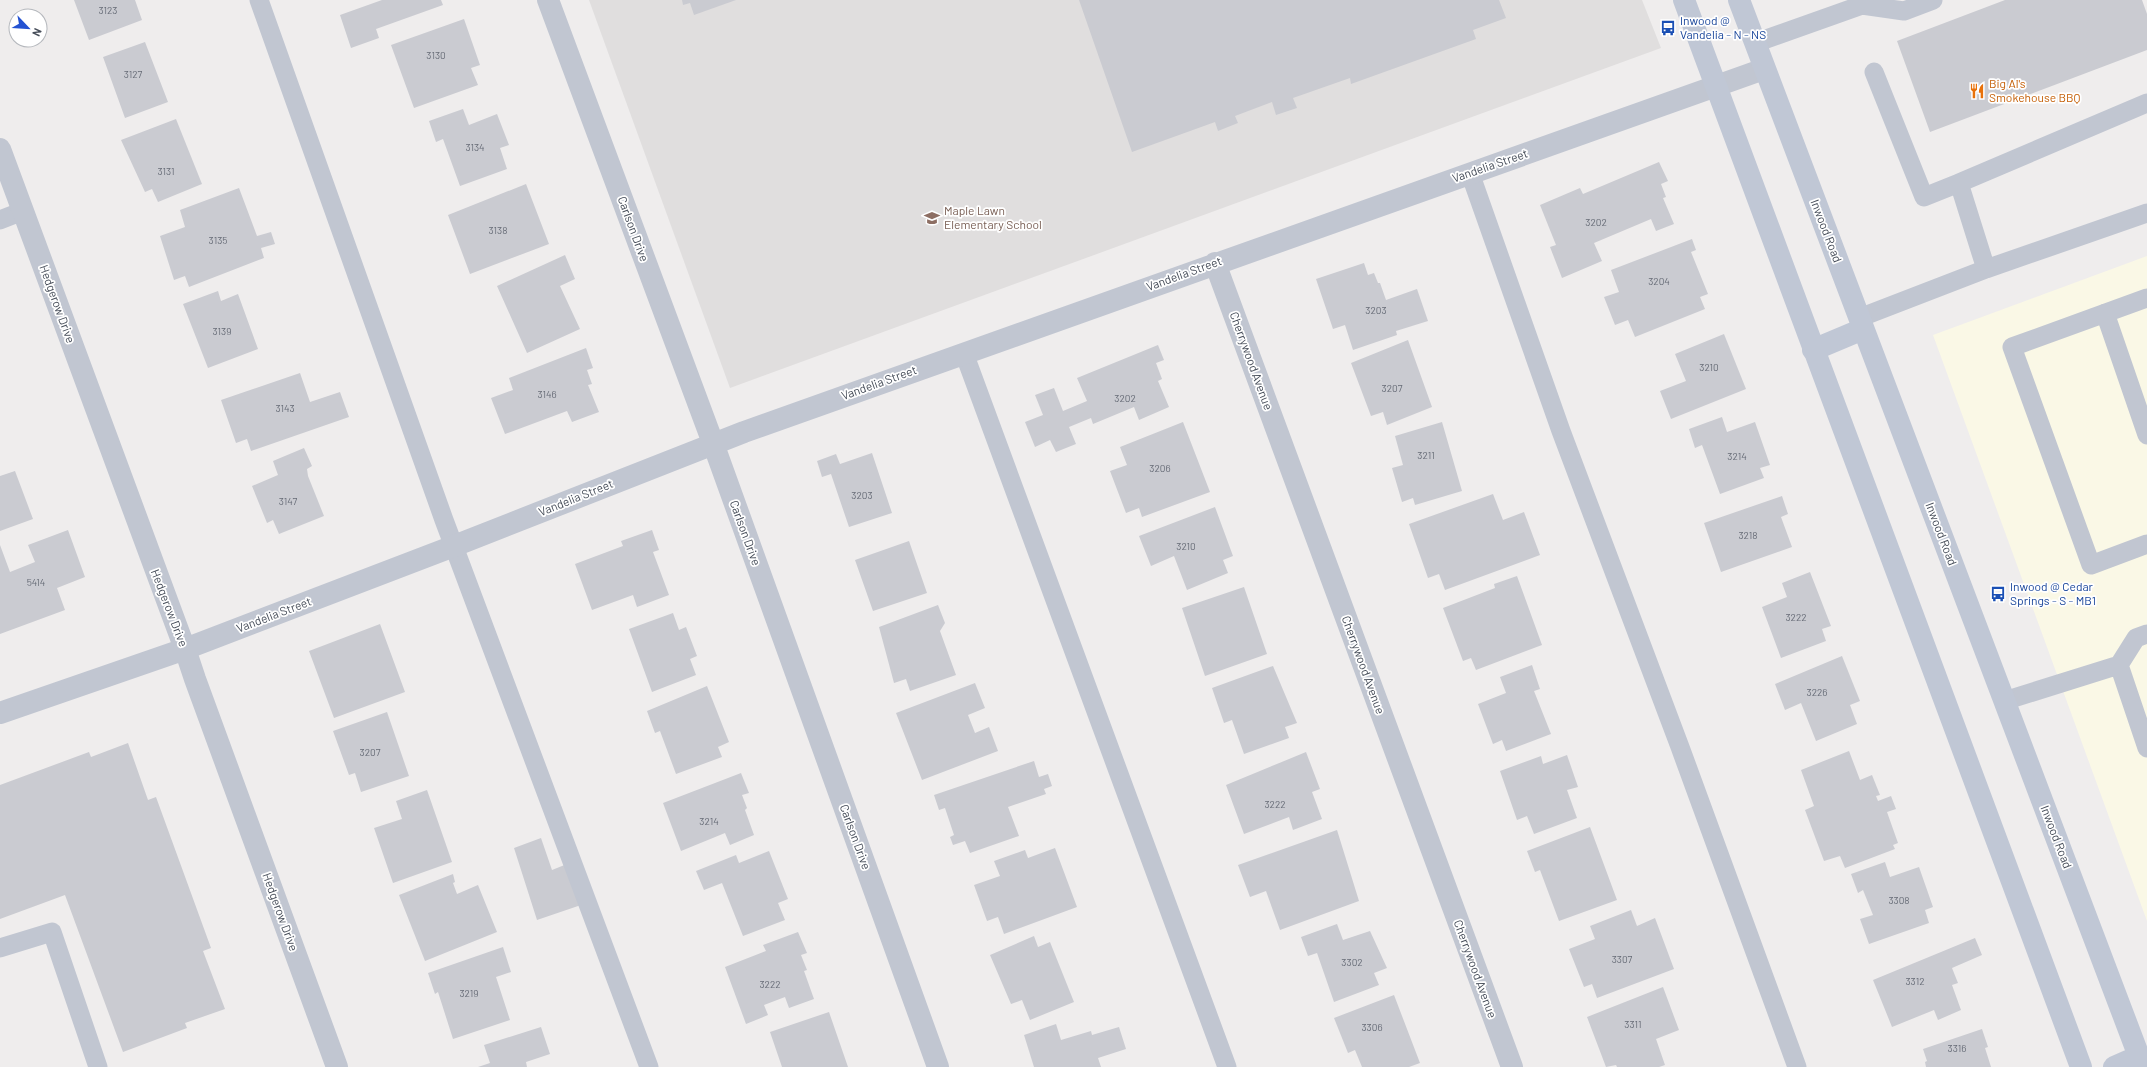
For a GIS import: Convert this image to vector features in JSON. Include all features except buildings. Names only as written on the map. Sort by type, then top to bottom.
[{"type":"main road","points":[[1684,0],[2081,1067]]},
{"type":"main road","name":"Inwood Road","points":[[1739,0],[2004,701],[2143,1059]]},
{"type":"main road","points":[[1813,350],[1861,323]]},
{"type":"main road","points":[[2114,1067],[2143,1059]]},
{"type":"street","name":"Carlson Drive","points":[[548,0],[713,443],[938,1067]]},
{"type":"street","name":"Vandelia Street","points":[[0,713],[185,649],[454,546],[713,443],[1215,263],[1764,69]]},
{"type":"street","name":"Hedgerow Drive","points":[[0,149],[185,649],[337,1067]]},
{"type":"street","name":"Cherrywood Avenue","points":[[1215,263],[1512,1067]]},
{"type":"lane","points":[[259,0],[454,546],[649,1067]]},
{"type":"lane","points":[[1755,43],[1861,2],[1904,11],[1933,0]]},
{"type":"lane","points":[[1874,72],[1924,197],[2147,103]]},
{"type":"lane","points":[[1470,173],[1561,431],[1680,747],[1797,1067]]},
{"type":"lane","points":[[1959,183],[1986,269]]},
{"type":"lane","points":[[0,220],[23,211]]},
{"type":"lane","points":[[1861,323],[1986,269],[2147,213]]},
{"type":"lane","points":[[2147,298],[2012,347],[2091,564],[2147,544]]},
{"type":"lane","points":[[2105,313],[2147,435]]},
{"type":"lane","points":[[964,353],[1227,1067]]},
{"type":"lane","points":[[2004,701],[2119,665],[2136,638],[2147,634]]},
{"type":"lane","points":[[2119,665],[2147,748]]},
{"type":"lane","points":[[0,948],[52,932],[98,1067]]},
{"type":"shaded area","name":"Maple Lawn Elementary School","points":[[589,0],[1642,0],[1661,48],[730,388]]},
{"type":"shaded area","points":[[2147,256],[2147,921],[1933,335]]},
{"type":"place","name":"Inwood @ Vandelia - N - NS","points":[[1668,28]]},
{"type":"place","name":"Big Al's Smokehouse BBQ","points":[[1977,91]]},
{"type":"place","name":"Maple Lawn Elementary School","points":[[932,218]]},
{"type":"place","name":"Inwood @ Cedar Springs - S - MB1","points":[[1998,594]]}]
